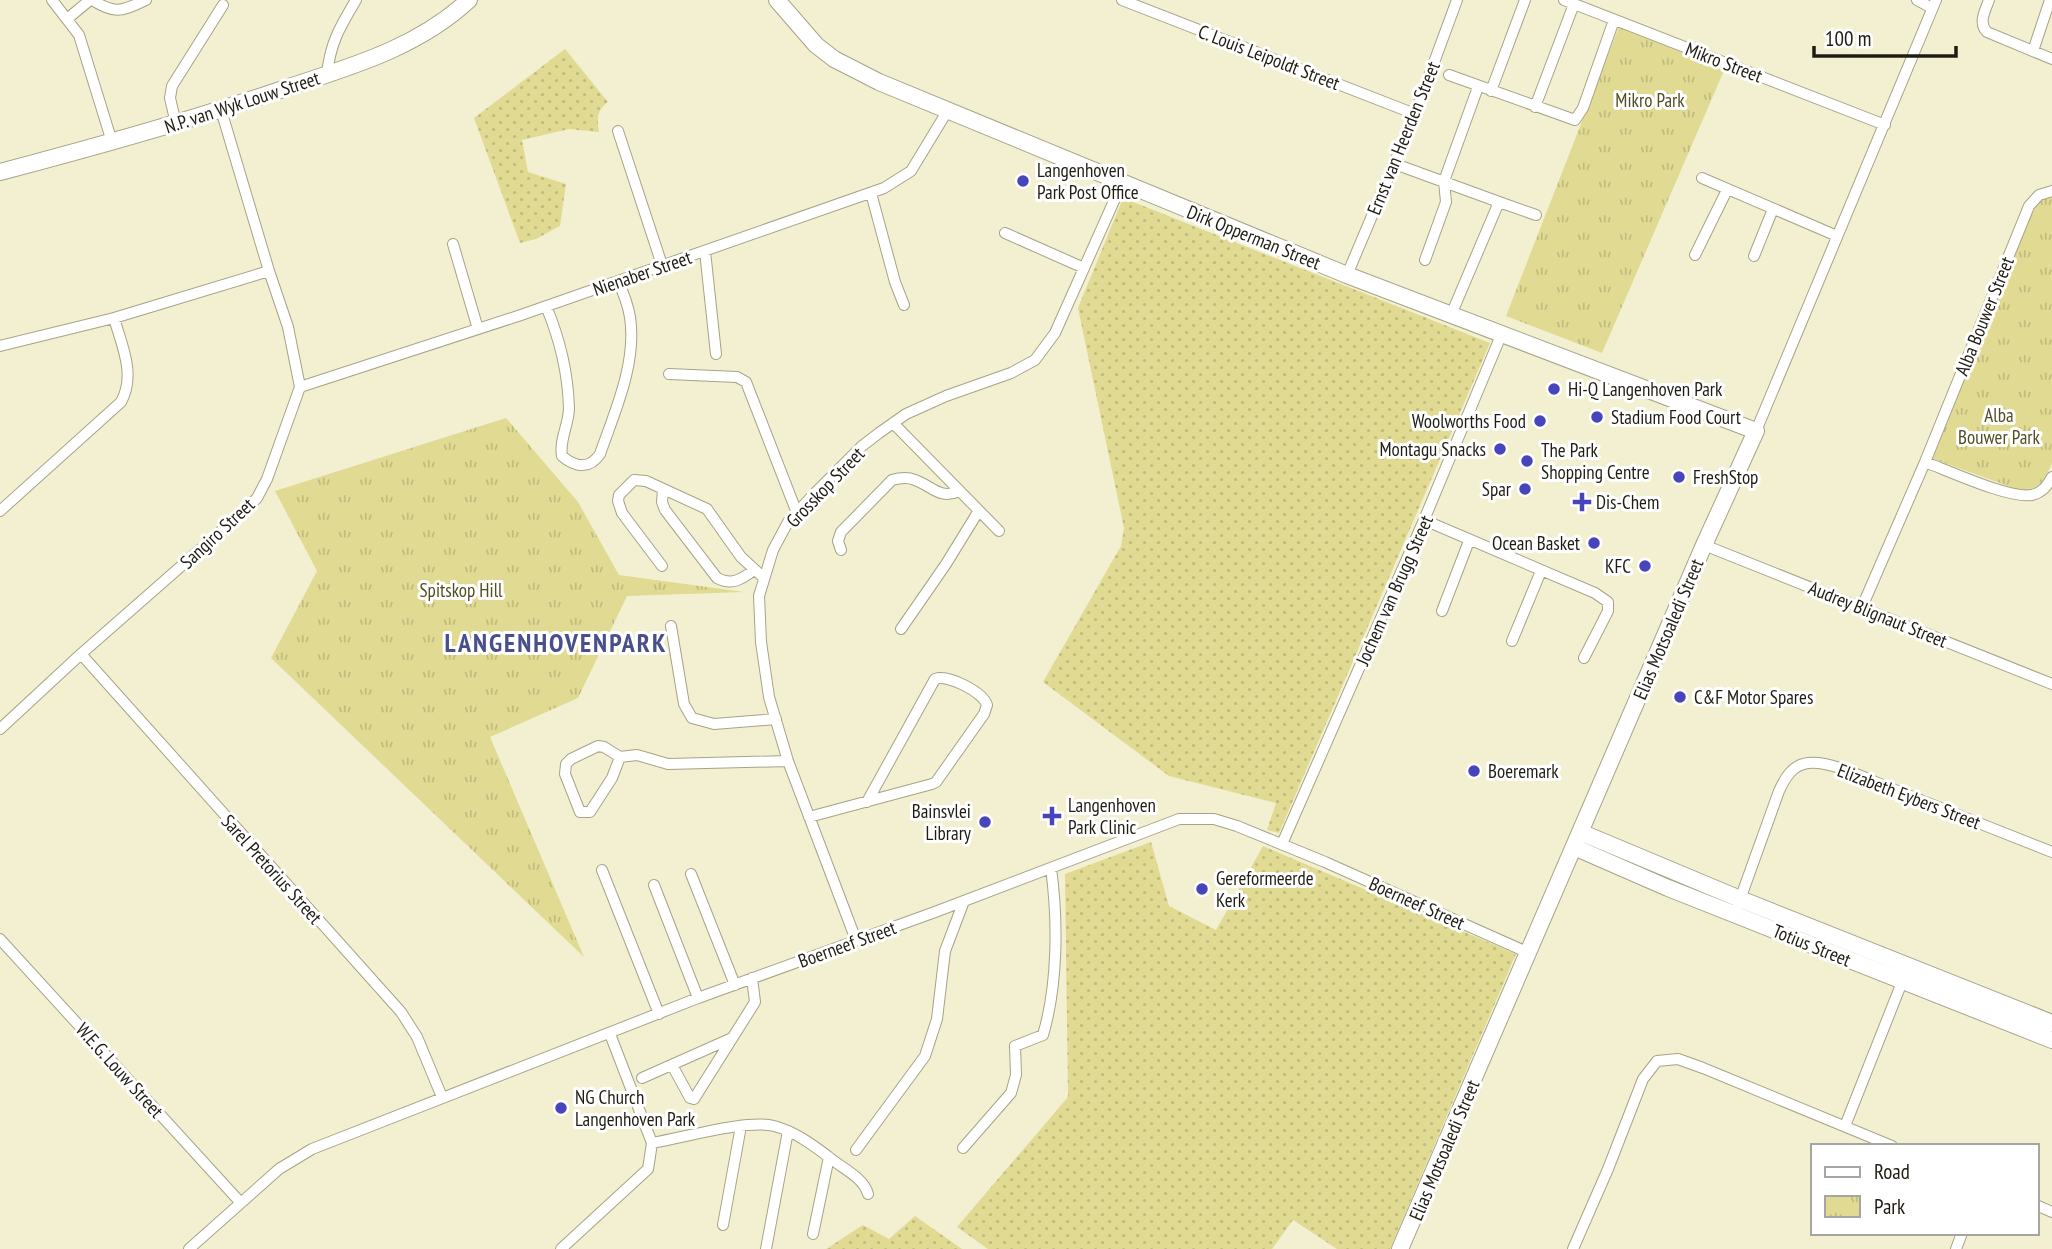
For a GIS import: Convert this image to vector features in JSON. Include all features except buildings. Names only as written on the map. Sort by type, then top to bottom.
[{"type":"street","points":[[52,0],[79,35],[112,142]]},
{"type":"street","points":[[67,19],[91,0],[107,10],[116,11],[146,0]]},
{"type":"street","points":[[327,75],[334,36],[356,0]]},
{"type":"street","name":"N.P. van Wyk Louw Street","points":[[0,172],[176,124],[378,57],[421,37],[469,0]]},
{"type":"street","name":"Dirk Opperman Street","points":[[777,0],[816,45],[857,72],[1347,275],[1756,431]]},
{"type":"street","name":"C. Louis Leipoldt Street","points":[[1122,0],[1415,114]]},
{"type":"street","name":"Ernst van Heerden Street","points":[[1347,275],[1415,114],[1457,0]]},
{"type":"street","points":[[1491,91],[1525,0]]},
{"type":"street","points":[[1917,0],[1934,4]]},
{"type":"street","points":[[1989,0],[1982,21],[1984,29],[2052,59]]},
{"type":"street","points":[[2033,51],[2050,0]]},
{"type":"street","points":[[1535,107],[1569,2]]},
{"type":"street","name":"Mikro Street","points":[[1569,2],[1885,125]]},
{"type":"street","name":"Elias Motsoaledi Street","points":[[1400,1249],[1704,545],[1756,431],[1934,4]]},
{"type":"street","points":[[176,124],[170,91],[223,5]]},
{"type":"street","points":[[1449,75],[1572,121],[1577,119],[1583,108],[1614,20]]},
{"type":"street","points":[[1425,260],[1446,202],[1444,181],[1478,87]]},
{"type":"street","name":"Sangiro Street","points":[[0,729],[257,498],[276,460],[300,387],[288,327],[222,110]]},
{"type":"street","name":"Nienaber Street","points":[[300,387],[546,306],[871,193],[898,181],[911,171],[948,110]]},
{"type":"street","points":[[618,131],[662,265]]},
{"type":"street","points":[[1395,164],[1536,215]]},
{"type":"street","points":[[1702,178],[1837,236]]},
{"type":"street","name":"Grosskop Street","points":[[856,940],[788,761],[769,697],[760,629],[759,596],[764,578],[779,536],[797,513],[862,446],[906,414],[946,396],[1011,373],[1035,359],[1055,333],[1122,183]]},
{"type":"street","points":[[1695,255],[1727,190]]},
{"type":"street","name":"Alba Bouwer Street","points":[[1862,607],[1925,463],[2029,206],[2039,195],[2052,191]]},
{"type":"street","points":[[871,193],[895,282],[904,305]]},
{"type":"street","points":[[1451,315],[1499,202]]},
{"type":"street","points":[[1754,256],[1773,209]]},
{"type":"street","points":[[1005,233],[1084,268]]},
{"type":"street","points":[[453,244],[478,329]]},
{"type":"street","points":[[705,251],[716,354]]},
{"type":"street","points":[[0,346],[114,318],[269,271]]},
{"type":"street","points":[[546,306],[555,328],[568,397],[568,418],[561,444],[562,456],[576,465],[587,466],[594,463],[600,454],[628,363],[630,316],[618,281]]},
{"type":"street","points":[[0,510],[121,402],[128,386],[129,375],[114,318]]},
{"type":"street","name":"Jochem van Brugg Street","points":[[1282,844],[1424,520],[1502,333]]},
{"type":"street","points":[[669,374],[737,377],[746,382],[797,513]]},
{"type":"street","points":[[893,423],[999,531]]},
{"type":"street","points":[[1925,463],[2018,495],[2040,492],[2052,477]]},
{"type":"street","points":[[662,566],[622,513],[618,501],[622,491],[634,480],[642,480],[707,509],[741,556],[764,578]]},
{"type":"street","points":[[841,550],[838,541],[841,533],[892,480],[916,480],[940,494],[952,495],[959,491]]},
{"type":"street","points":[[663,489],[662,502],[665,510],[717,578],[730,582],[740,580],[754,570]]},
{"type":"street","points":[[901,629],[978,512]]},
{"type":"street","points":[[1424,520],[1608,601],[1608,611],[1584,658]]},
{"type":"street","points":[[1442,611],[1469,541]]},
{"type":"street","name":"Audrey Blignaut Street","points":[[1704,545],[2052,684]]},
{"type":"street","points":[[1512,641],[1541,571]]},
{"type":"street","points":[[671,626],[684,704],[692,718],[714,724],[776,719]]},
{"type":"street","name":"Sarel Pretorius Street","points":[[81,654],[401,1012],[417,1037],[442,1097]]},
{"type":"street","points":[[809,817],[867,802],[936,782],[984,714],[987,702],[951,679],[935,679],[867,802]]},
{"type":"street","points":[[620,757],[612,778],[590,811],[580,812],[565,774],[567,762],[598,746],[620,757],[637,755],[668,764],[788,761]]},
{"type":"street","name":"Elizabeth Eybers Street","points":[[1737,906],[1779,792],[1787,776],[1794,768],[1804,763],[1814,762],[1850,773],[2052,852]]},
{"type":"street","points":[[1566,866],[1603,852],[1592,830],[1588,814]]},
{"type":"street","name":"Boerneef Street","points":[[189,1249],[279,1169],[312,1149],[698,998],[1169,823],[1189,818],[1214,819],[1282,844],[1529,953]]},
{"type":"street","name":"Totius Street","points":[[1577,839],[1603,852],[1905,974],[2052,1040]]},
{"type":"street","points":[[963,1148],[1012,1093],[1016,1075],[1015,1046],[1043,1035],[1056,942],[1051,868]]},
{"type":"street","points":[[602,870],[659,1014]]},
{"type":"street","points":[[691,874],[734,985]]},
{"type":"street","points":[[654,885],[698,998]]},
{"type":"street","points":[[856,1150],[925,1056],[937,1019],[945,951],[964,901]]},
{"type":"street","name":"W.E.G. Louw Street","points":[[0,939],[240,1202]]},
{"type":"street","points":[[1845,1126],[1905,974]]},
{"type":"street","name":"Totius Street","points":[[1905,974],[2052,1023]]},
{"type":"street","points":[[672,1065],[690,1098],[694,1099],[755,1002],[752,978]]},
{"type":"street","points":[[561,1249],[648,1169],[652,1143],[610,1034]]},
{"type":"street","points":[[642,1078],[733,1038]]},
{"type":"street","points":[[1573,1249],[1643,1079],[1657,1061],[1678,1059],[1703,1068],[1887,1144]]},
{"type":"street","points":[[652,1143],[741,1126],[766,1124],[788,1131],[829,1157],[862,1183],[868,1194]]},
{"type":"street","points":[[723,1225],[741,1126]]},
{"type":"street","points":[[766,1249],[788,1131]]},
{"type":"street","points":[[813,1234],[829,1157]]},
{"type":"green space","name":"Mikro Park","points":[[1620,24],[1726,66],[1602,353],[1506,316]]},
{"type":"green space","points":[[565,49],[608,102],[599,115],[599,132],[569,129],[522,140],[528,172],[566,184],[560,226],[536,239],[520,243],[474,118]]},
{"type":"green space","name":"Alba Bouwer Park","points":[[2052,194],[2052,463],[2042,482],[2022,491],[1928,457],[2035,204]]},
{"type":"green space","points":[[1123,198],[1490,343],[1279,833],[1267,830],[1276,803],[1169,776],[1043,682],[1121,546],[1124,528],[1078,308]]},
{"type":"green space","name":"Spitskop Hill","points":[[506,418],[578,502],[619,575],[744,592],[627,596],[578,698],[490,737],[584,957],[271,658],[317,571],[275,491]]},
{"type":"green space","points":[[1151,842],[1169,906],[1216,930],[1263,846],[1516,954],[1390,1249],[1337,1249],[1293,1220],[1272,1249],[988,1249],[957,1227],[1068,1097],[1065,874]]},
{"type":"green space","points":[[915,1216],[962,1249],[826,1249],[863,1225],[889,1239]]},
{"type":"place","name":"Langenhoven Park Post Office","points":[[1023,181]]},
{"type":"place","name":"Hi-Q Langenhoven Park","points":[[1554,389]]},
{"type":"place","name":"Stadium Food Court","points":[[1597,417]]},
{"type":"place","name":"Woolworths Food","points":[[1540,421]]},
{"type":"place","name":"Montagu Snacks","points":[[1500,449]]},
{"type":"place","name":"The Park Shopping Centre","points":[[1527,461]]},
{"type":"place","name":"FreshStop","points":[[1679,477]]},
{"type":"place","name":"Spar","points":[[1525,489]]},
{"type":"place","name":"Dis-Chem","points":[[1582,502]]},
{"type":"place","name":"Ocean Basket","points":[[1594,543]]},
{"type":"place","name":"KFC","points":[[1645,566]]},
{"type":"place","name":"C&F Motor Spares","points":[[1680,697]]},
{"type":"place","name":"Boeremark","points":[[1474,771]]},
{"type":"place","name":"Langenhoven Park Clinic","points":[[1052,816]]},
{"type":"place","name":"Bainsvlei Library","points":[[985,822]]},
{"type":"place","name":"Gereformeerde Kerk","points":[[1202,889]]},
{"type":"place","name":"NG Church Langenhoven Park","points":[[561,1108]]},
{"type":"district","name":"LANGENHOVENPARK","points":[[556,642]]}]
